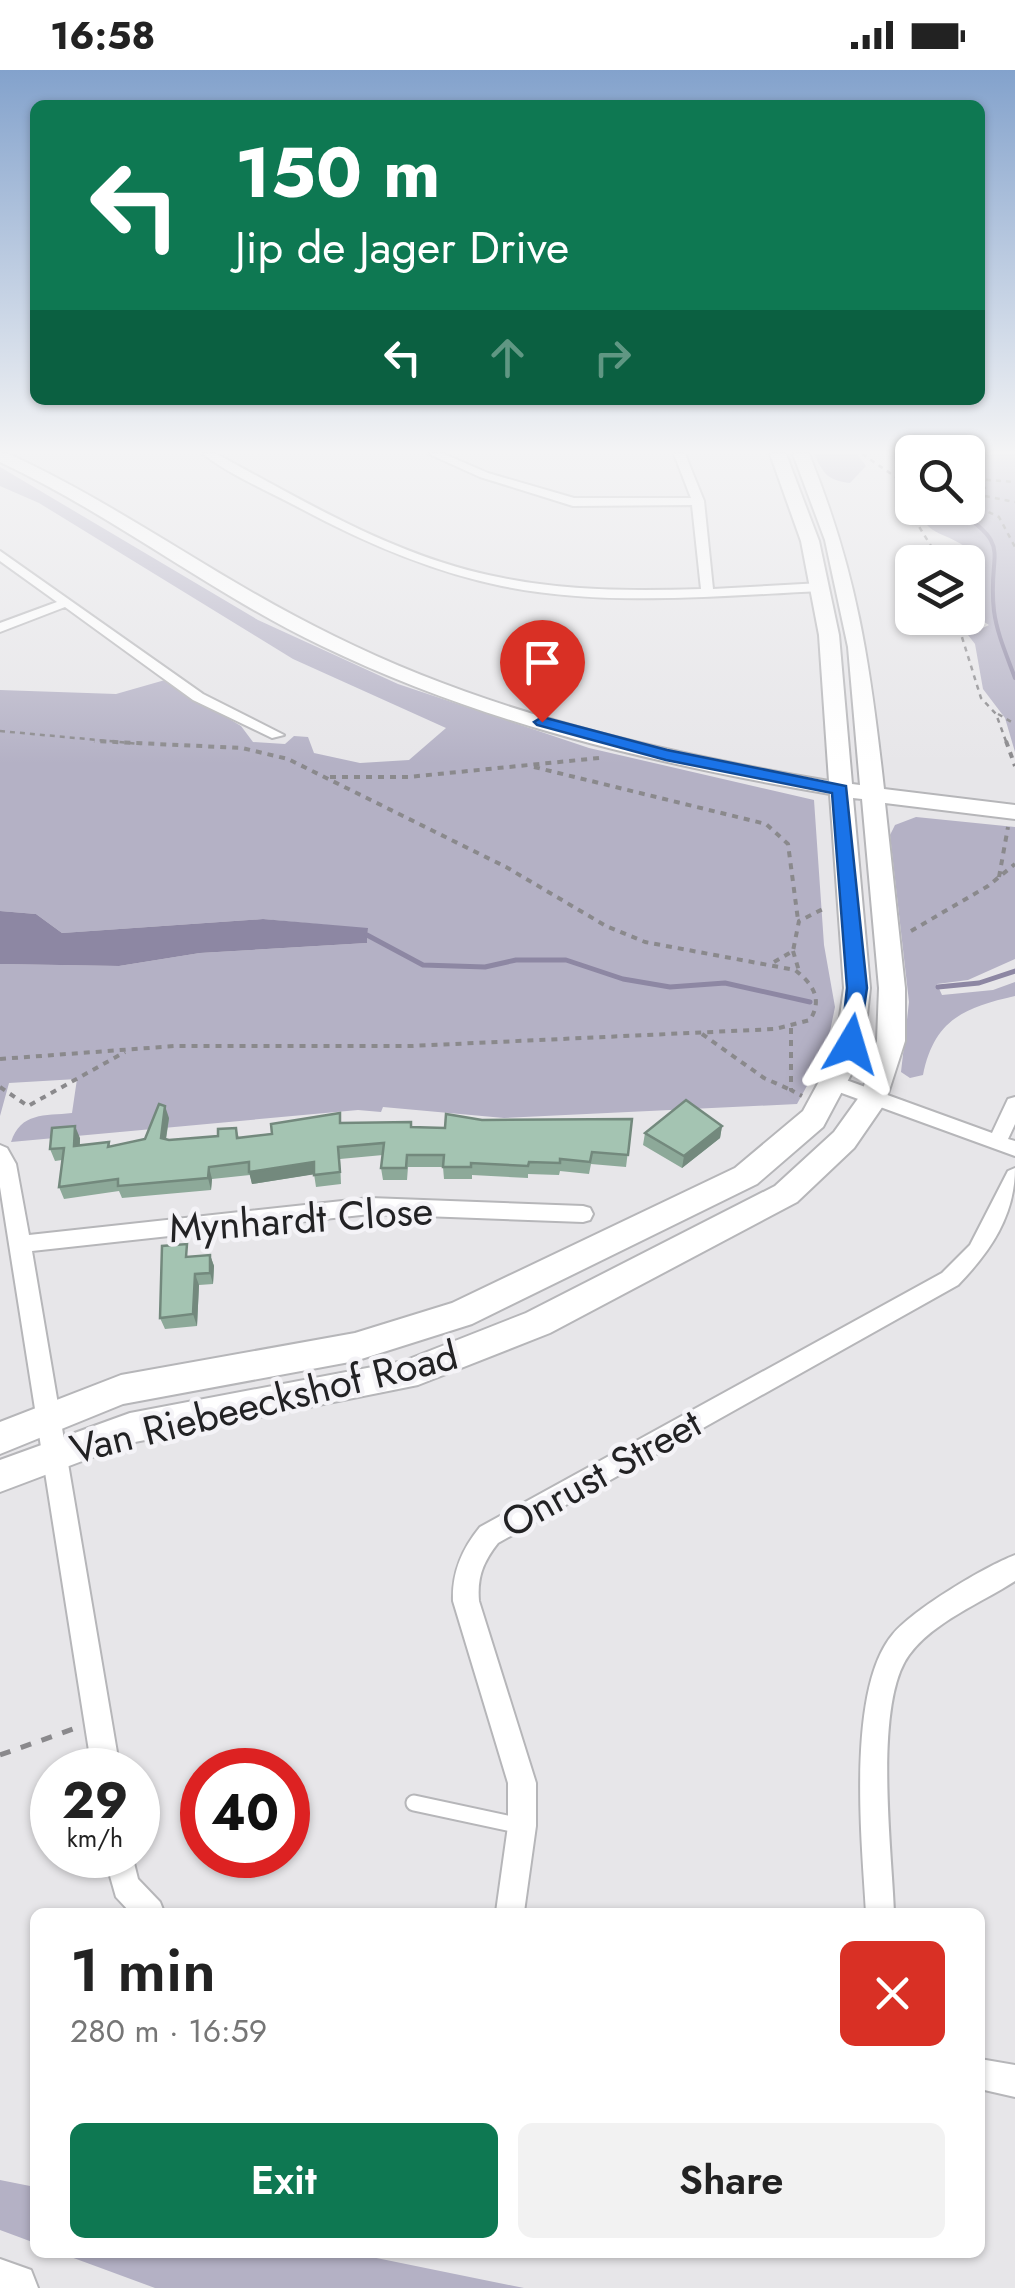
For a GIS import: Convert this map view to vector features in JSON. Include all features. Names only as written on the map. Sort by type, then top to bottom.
[{"type":"street","points":[[4,558],[198,697],[277,735]]},
{"type":"street","points":[[178,558],[250,602],[371,661],[485,704],[589,735],[873,786],[1012,818]]},
{"type":"street","points":[[212,558],[295,605],[435,667],[599,720],[840,780]]},
{"type":"street","points":[[428,558],[480,576],[566,590],[822,587]]},
{"type":"street","points":[[704,558],[707,590]]},
{"type":"street","name":"Van Riebeeckshof Road","points":[[0,1438],[49,1416],[159,1381],[386,1340],[502,1298],[746,1176],[813,1118],[821,1091],[849,1052],[857,1003],[822,587],[814,558]]},
{"type":"street","name":"Van Riebeeckshof Road","points":[[0,1476],[130,1428],[406,1374],[490,1344],[786,1194],[831,1154],[875,1096],[893,1024],[858,647],[838,558]]},
{"type":"street","points":[[0,628],[66,602]]},
{"type":"street","points":[[873,786],[1015,796]]},
{"type":"street","points":[[821,1091],[875,1096],[1006,1146],[1015,1104]]},
{"type":"street","points":[[0,1152],[6,1164],[20,1244],[102,1748]]},
{"type":"street","name":"Onrust Street","points":[[511,1908],[522,1826],[517,1758],[466,1601],[466,1570],[477,1548],[489,1535],[950,1279],[978,1251],[1015,1176]]},
{"type":"street","name":"Mynhardt Close","points":[[20,1244],[370,1206],[583,1214]]},
{"type":"street","points":[[880,1908],[876,1711],[882,1676],[903,1641],[1015,1566]]},
{"type":"street","points":[[124,1878],[126,1886],[146,1908]]},
{"type":"street","points":[[985,2075],[1015,2081]]},
{"type":"street","points":[[0,2284],[13,2288]]},
{"type":"lane","points":[[414,1803],[522,1826]]},
{"type":"path","points":[[961,635],[981,698],[996,714],[1015,724]]},
{"type":"path","points":[[996,714],[1015,766]]},
{"type":"path","points":[[0,732],[102,742],[242,748],[288,758],[506,867],[606,926],[645,942],[770,962],[800,974],[812,984],[817,1006],[810,1020],[791,1026],[700,1032],[411,1046],[129,1049],[0,1059]]},
{"type":"path","points":[[325,777],[408,777],[601,758]]},
{"type":"path","points":[[527,765],[766,824],[788,844],[798,920]]},
{"type":"path","points":[[1000,876],[1012,818]]},
{"type":"path","points":[[906,941],[916,925],[1015,864]]},
{"type":"path","points":[[800,974],[793,952],[792,928],[798,920],[827,907]]},
{"type":"path","points":[[770,962],[793,952]]},
{"type":"path","points":[[791,1026],[791,1090]]},
{"type":"path","points":[[700,1032],[764,1078],[791,1090],[821,1091]]},
{"type":"path","points":[[0,1086],[28,1106],[129,1049]]},
{"type":"path","points":[[0,1755],[98,1720]]},
{"type":"shaded area","points":[[128,558],[153,558],[258,620],[398,684],[589,748],[814,800],[824,945],[835,1007],[826,1051],[797,1104],[504,1118],[383,1107],[381,1112],[358,1110],[11,1142],[27,1120],[72,1113],[77,1079],[9,1083],[0,1116],[0,964],[119,966],[200,953],[367,943],[368,929],[263,919],[62,933],[36,914],[0,911],[0,690],[116,694],[165,680],[241,726],[253,742],[285,744],[294,736],[308,737],[314,753],[360,763],[409,760],[446,728],[293,659]]},
{"type":"shaded area","points":[[985,558],[1015,558],[1015,752],[1005,718],[983,689],[975,644],[968,635],[985,635],[985,627],[989,625],[985,623]]},
{"type":"shaded area","points":[[916,817],[1015,827],[1015,959],[968,980],[937,984],[942,995],[993,990],[1015,982],[1015,996],[980,1006],[953,1020],[935,1042],[923,1075],[910,1078],[901,1072],[909,1002],[890,835],[895,825]]},
{"type":"shaded area","points":[[0,911],[36,914],[62,933],[263,919],[368,928],[367,943],[200,953],[119,966],[0,964]]},
{"type":"shaded area","points":[[0,2180],[30,2186],[30,2241],[0,2230]]},
{"type":"shaded area","points":[[74,2258],[377,2258],[524,2288],[155,2288]]},
{"type":"building","points":[[686,1100],[722,1126],[684,1156],[645,1133]]},
{"type":"building","points":[[159,1104],[165,1106],[161,1138],[169,1140],[218,1136],[218,1129],[236,1128],[237,1138],[272,1134],[271,1124],[340,1113],[340,1123],[411,1122],[411,1127],[445,1128],[446,1114],[482,1120],[632,1119],[628,1155],[592,1152],[590,1162],[560,1159],[560,1163],[529,1162],[528,1166],[471,1163],[471,1167],[443,1167],[444,1155],[407,1155],[406,1168],[381,1168],[384,1143],[338,1147],[340,1172],[314,1175],[314,1162],[249,1172],[249,1162],[209,1167],[208,1178],[118,1186],[118,1179],[59,1187],[64,1148],[50,1149],[52,1128],[75,1126],[74,1146],[109,1142],[108,1147],[145,1139]]},
{"type":"building","points":[[187,1244],[186,1257],[210,1255],[210,1273],[195,1274],[193,1314],[160,1318],[162,1246]]},
{"type":"waterway","points":[[994,558],[995,620],[1015,678]]},
{"type":"waterway","points":[[367,935],[423,965],[485,967],[516,960],[566,960],[623,979],[670,987],[725,983],[810,1002]]},
{"type":"waterway","points":[[938,987],[979,983],[1015,971]]},
{"type":"route","points":[[542,722],[666,755],[840,789],[857,988],[851,1044]]}]
